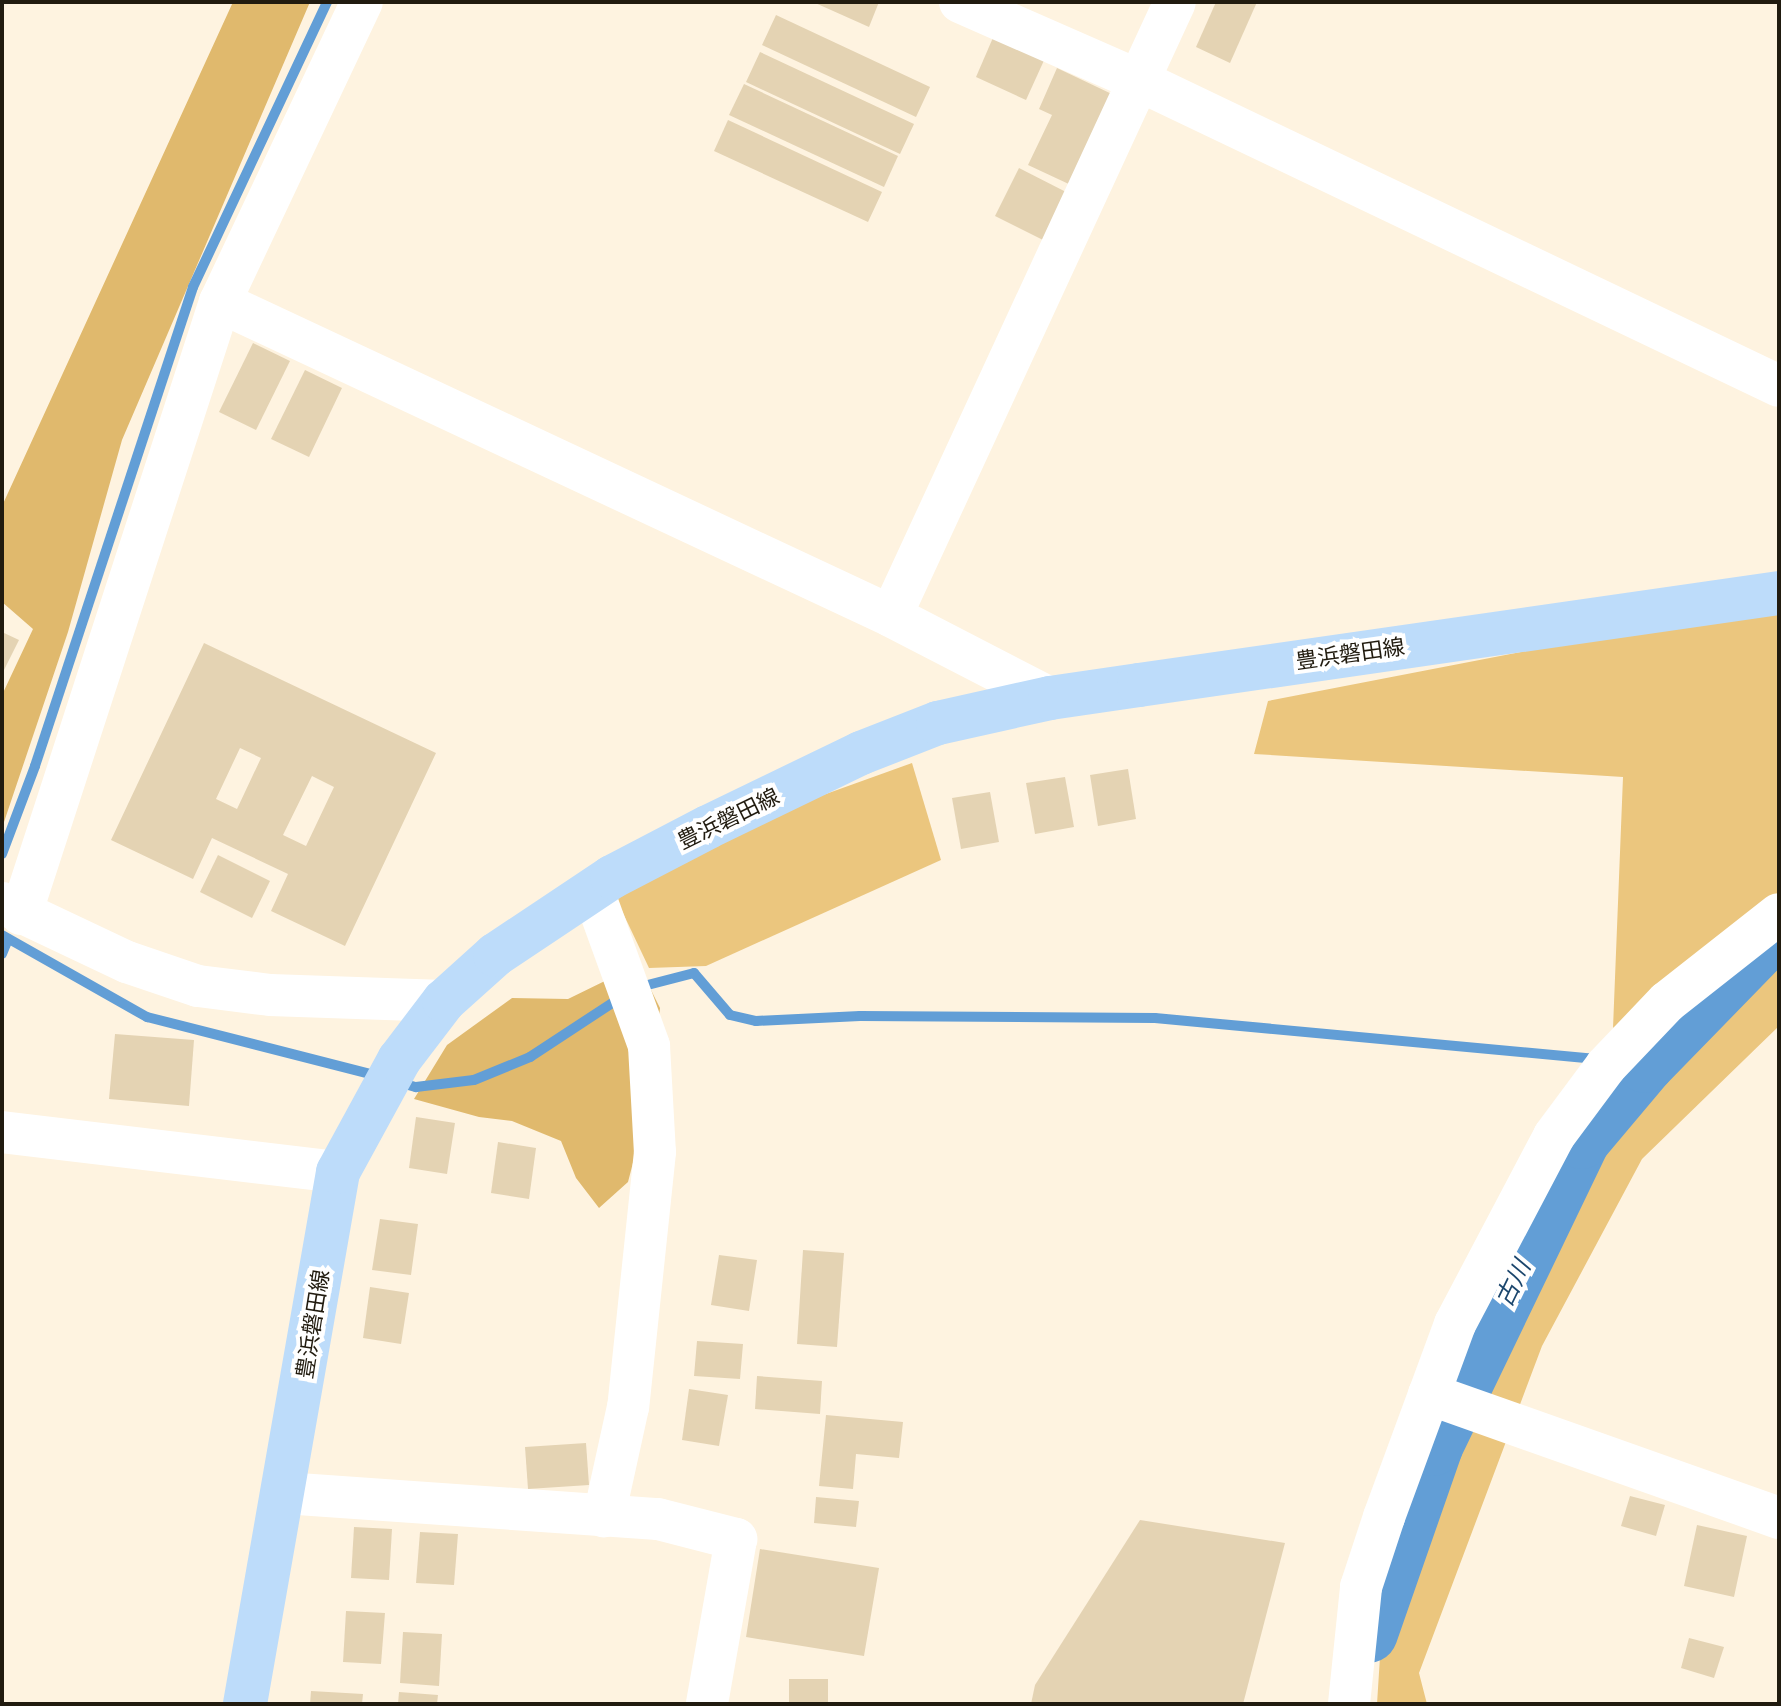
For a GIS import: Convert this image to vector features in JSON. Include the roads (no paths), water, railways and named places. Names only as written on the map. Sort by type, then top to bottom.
[{"type":"main road","name":"豊浜磐田線","points":[[245,1704],[338,1172],[399,1060],[444,1001],[495,955],[593,891],[708,827],[861,753],[938,723],[1050,698],[1779,593]]},
{"type":"street","points":[[362,2],[220,302],[12,909],[127,962],[198,986],[270,995],[444,1001]]},
{"type":"street","points":[[960,2],[1138,80],[1779,386]]},
{"type":"street","points":[[891,616],[1175,2]]},
{"type":"street","points":[[220,302],[891,616],[1050,698]]},
{"type":"street","points":[[593,891],[649,1046],[655,1152],[628,1407],[604,1516]]},
{"type":"street","points":[[1349,1704],[1361,1587],[1429,1394],[1455,1324],[1554,1136],[1606,1066],[1667,1002],[1779,914]]},
{"type":"street","points":[[2,1132],[338,1172]]},
{"type":"street","points":[[1429,1394],[1779,1518]]},
{"type":"street","points":[[284,1493],[658,1519],[736,1539],[707,1704]]},
{"type":"waterway","points":[[2,854],[35,766],[193,287],[327,2]]},
{"type":"waterway","name":"古川","points":[[1368,1633],[1433,1446],[1581,1139],[1645,1063],[1772,933]]},
{"type":"waterway","points":[[2,935],[147,1017],[379,1076]]},
{"type":"waterway","points":[[2,954],[8,939]]},
{"type":"waterway","points":[[636,988],[694,973],[730,1015],[756,1021],[860,1016],[1155,1018],[1596,1059]]},
{"type":"waterway","points":[[398,1082],[416,1087],[474,1080],[530,1057],[623,996]]}]
